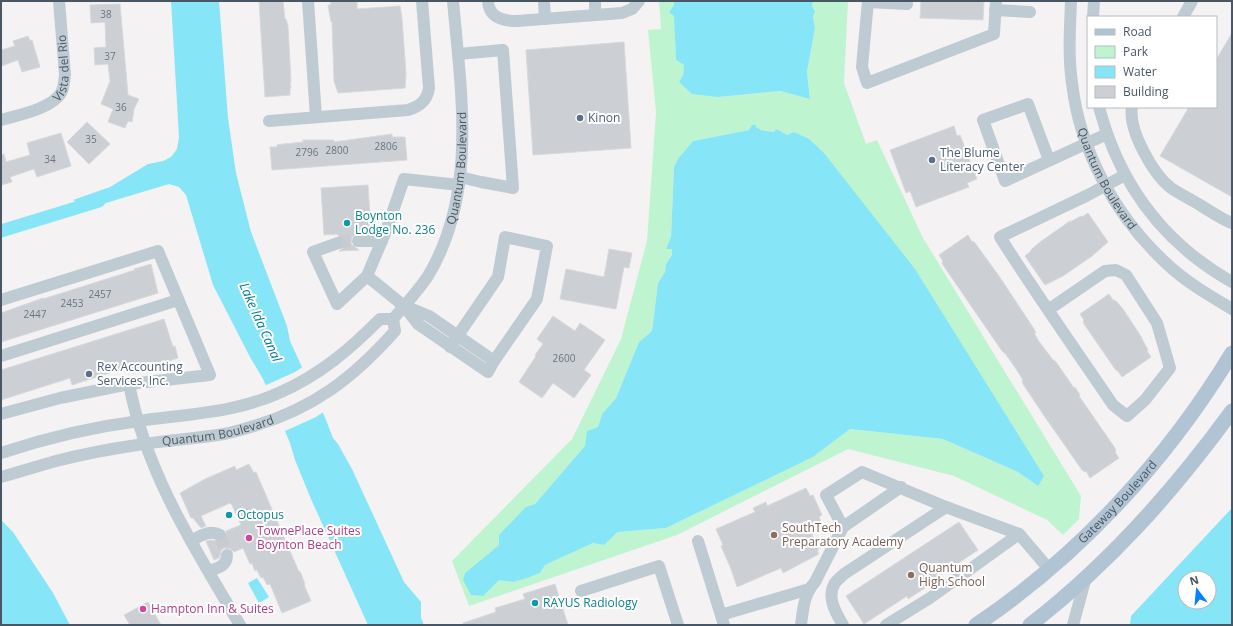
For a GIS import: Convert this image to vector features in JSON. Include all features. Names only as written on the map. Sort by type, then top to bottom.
[{"type":"main road","name":"Gateway Boulevard","points":[[976,625],[1017,596],[1049,569],[1080,541],[1124,497],[1158,459],[1189,418],[1232,353]]},
{"type":"main road","points":[[1030,625],[1086,577],[1134,531],[1168,494],[1205,449],[1232,411]]},
{"type":"street","name":"Vista del Rio","points":[[1,120],[47,106],[61,93],[65,75],[60,1]]},
{"type":"street","points":[[308,1],[316,117]]},
{"type":"street","points":[[269,120],[408,110],[424,102],[428,96],[429,88],[422,1]]},
{"type":"street","name":"Quantum Boulevard","points":[[1,477],[57,460],[145,443],[225,434],[262,424],[302,407],[334,389],[374,355],[395,332],[393,319],[422,285],[434,264],[451,222],[459,181],[463,133],[454,1]]},
{"type":"street","points":[[488,1],[490,11],[500,19],[506,21],[622,13],[632,9],[639,1]]},
{"type":"street","points":[[544,1],[545,19]]},
{"type":"street","points":[[595,1],[595,15]]},
{"type":"street","points":[[907,4],[868,1],[862,67],[867,82],[994,34],[996,6],[1030,12]]},
{"type":"street","name":"Quantum Boulevard","points":[[1071,1],[1070,38],[1072,82],[1075,104],[1086,143],[1096,168],[1136,230],[1167,264],[1208,295],[1232,309]]},
{"type":"street","points":[[1093,16],[1094,1]]},
{"type":"street","points":[[1184,16],[1192,1]]},
{"type":"street","points":[[338,243],[313,252],[337,304],[367,276],[382,241],[404,179],[481,182],[513,188],[503,50],[458,54]]},
{"type":"street","points":[[1049,160],[1028,104],[983,120],[1005,181],[1107,134]]},
{"type":"street","name":"Quantum Boulevard","points":[[1099,108],[1107,134],[1125,175],[1145,206],[1173,238],[1207,266],[1232,282]]},
{"type":"street","points":[[1132,108],[1132,120],[1138,140],[1161,178],[1170,188],[1232,223]]},
{"type":"street","points":[[1048,310],[1105,271],[1116,270],[1126,275],[1157,323],[1170,368],[1145,400],[1127,416],[1112,405],[1048,310],[1000,237],[1125,175]]},
{"type":"street","points":[[367,276],[404,306],[418,324],[450,347],[488,372],[537,299],[547,246],[505,238],[498,277],[450,347]]},
{"type":"street","points":[[358,241],[382,241]]},
{"type":"street","points":[[1,300],[158,250],[210,375],[129,384],[60,398],[1,414]]},
{"type":"street","points":[[1,356],[178,300]]},
{"type":"street","points":[[404,306],[426,314],[494,361]]},
{"type":"street","name":"Quantum Boulevard","points":[[1,452],[70,434],[138,421],[204,414],[253,403],[286,389],[324,368],[359,340],[380,319],[393,319]]},
{"type":"street","points":[[129,384],[145,443],[175,513],[240,625]]},
{"type":"street","points":[[843,527],[826,495],[862,472],[946,507],[1018,534],[1049,569]]},
{"type":"street","points":[[801,625],[804,601],[809,589],[815,582],[843,527],[901,487]]},
{"type":"street","points":[[843,625],[834,610],[831,597],[834,584],[844,574],[946,507]]},
{"type":"street","points":[[191,541],[208,533],[216,533],[220,535]]},
{"type":"street","points":[[886,625],[930,598],[1018,534]]},
{"type":"street","points":[[698,541],[723,620],[809,589]]},
{"type":"street","points":[[209,571],[225,563],[227,560],[227,555]]},
{"type":"street","points":[[581,591],[659,566],[678,625]]},
{"type":"street","points":[[1073,625],[1086,577]]},
{"type":"green space","points":[[659,1],[674,1],[676,60],[684,65],[683,75],[679,82],[719,97],[780,91],[810,99],[807,72],[815,28],[813,17],[815,11],[812,6],[813,1],[848,1],[844,83],[866,144],[877,140],[923,238],[1081,496],[1079,519],[1063,535],[1047,520],[954,476],[848,449],[677,535],[469,606],[452,561],[572,439],[621,339],[647,241],[656,112],[648,30],[661,29]],"holes":[[[756,127],[761,130],[773,132],[777,129],[787,135],[790,134],[1038,486],[1018,472],[943,439],[850,429],[813,457],[666,528],[618,532],[604,545],[593,543],[545,565],[540,573],[513,582],[465,573],[499,545],[526,507],[535,504],[586,446],[587,431],[598,427],[602,414],[616,398],[639,342],[652,331],[658,283],[665,272],[666,264],[672,255],[672,249],[666,249],[671,237],[674,167],[693,141],[749,130]]]},
{"type":"water","name":"Lake Ida Canal","points":[[171,1],[219,1],[228,118],[236,173],[251,232],[287,326],[290,341],[333,438],[352,469],[404,582],[421,602],[421,618],[424,625],[368,625],[311,499],[295,460],[290,443],[263,379],[213,285],[186,195],[179,187],[169,184],[86,209],[73,200],[110,187],[148,164],[163,161],[171,157],[177,149],[179,137]]},
{"type":"water","points":[[674,1],[813,1],[812,6],[815,11],[813,17],[815,28],[807,72],[810,99],[780,91],[719,97],[692,94],[679,82],[683,75],[684,65],[676,60],[674,16],[669,12],[674,5]]},
{"type":"water","points":[[752,125],[756,125],[756,127],[761,130],[773,132],[777,129],[787,135],[794,132],[809,139],[824,153],[915,269],[1044,476],[1038,486],[1018,472],[943,439],[850,429],[813,457],[666,528],[618,532],[604,545],[593,543],[545,565],[540,573],[513,582],[499,580],[483,596],[471,595],[463,580],[465,573],[499,545],[499,535],[526,507],[535,504],[585,446],[587,431],[598,427],[602,414],[616,398],[639,342],[652,331],[658,283],[665,272],[666,264],[672,255],[672,249],[666,249],[671,237],[674,167],[678,159],[693,141],[749,130]]},
{"type":"water","points":[[1232,508],[1232,625],[1130,625],[1131,616]]},
{"type":"water","points":[[1,520],[13,532],[53,593],[70,625],[1,625]]},
{"type":"water","points":[[257,578],[269,597],[259,603],[248,583]]},
{"type":"pier","points":[[304,366],[325,411],[316,417],[283,432],[264,386],[295,372]]},
{"type":"building","points":[[259,1],[283,1],[285,19],[288,26],[291,82],[290,95],[265,97]]},
{"type":"building","points":[[330,1],[357,1],[357,9],[400,6],[406,74],[405,88],[338,93],[334,81],[332,22],[328,5],[331,5]]},
{"type":"building","points":[[921,1],[984,1],[983,20],[920,18]]},
{"type":"building","points":[[120,4],[128,95],[139,99],[134,109],[132,122],[128,121],[125,128],[108,122],[113,109],[101,104],[110,81],[108,64],[95,65],[94,48],[106,47],[105,22],[91,23],[90,5]]},
{"type":"building","points":[[1232,33],[1232,197],[1160,156],[1188,108],[1217,108],[1217,58]]},
{"type":"building","points":[[28,36],[30,41],[32,40],[40,67],[22,72],[18,60],[1,66],[1,50],[15,46],[13,41]]},
{"type":"building","name":"Kinon","points":[[624,42],[631,148],[533,155],[526,50]]},
{"type":"building","points":[[87,122],[110,144],[89,164],[67,142]]},
{"type":"building","name":"The Blume Literacy Center","points":[[954,126],[957,136],[960,135],[977,179],[967,183],[969,187],[916,207],[910,191],[906,193],[890,150]]},
{"type":"building","points":[[61,133],[71,166],[37,177],[34,169],[10,177],[12,182],[1,185],[1,155],[4,154],[6,162],[30,155],[27,143]]},
{"type":"building","points":[[392,134],[392,137],[405,137],[407,160],[272,170],[270,147],[303,142],[303,140],[334,140],[334,142]]},
{"type":"building","name":"Boynton Lodge No. 236","points":[[368,185],[371,231],[358,232],[358,234],[352,237],[351,244],[359,250],[339,251],[345,245],[343,238],[338,236],[338,234],[324,235],[321,188]]},
{"type":"building","points":[[1088,213],[1108,242],[1092,256],[1063,276],[1045,285],[1025,256],[1040,242],[1070,221],[1081,216],[1082,217]]},
{"type":"building","points":[[968,235],[999,276],[1034,329],[1036,333],[1034,333],[1038,340],[1074,388],[1075,387],[1080,395],[1079,396],[1115,448],[1115,452],[1119,458],[1090,478],[1086,471],[1085,472],[1082,470],[1045,417],[1023,384],[1023,380],[1014,366],[943,265],[943,261],[939,255]]},
{"type":"building","points":[[609,249],[632,253],[629,268],[624,267],[616,309],[560,299],[566,269],[604,277]]},
{"type":"building","points":[[151,264],[158,293],[1,342],[1,313],[43,298]]},
{"type":"building","points":[[1109,294],[1123,309],[1142,338],[1151,357],[1122,377],[1084,324],[1084,320],[1080,314]]},
{"type":"building","points":[[553,316],[575,331],[580,323],[605,340],[584,370],[591,375],[574,398],[553,383],[542,398],[519,382],[543,344],[537,339]]},
{"type":"building","points":[[164,319],[173,347],[175,346],[178,358],[133,373],[131,366],[72,385],[70,378],[1,400],[1,370]]},
{"type":"building","name":"TownePlace Suites Boynton Beach","points":[[249,464],[254,473],[256,472],[299,572],[300,571],[311,601],[282,613],[270,584],[267,585],[257,570],[255,571],[243,548],[234,552],[231,549],[224,548],[221,551],[219,558],[214,560],[206,541],[224,541],[227,538],[226,531],[241,525],[232,505],[230,503],[201,516],[206,526],[201,528],[193,518],[191,518],[180,493],[205,479],[235,466],[236,470]]},
{"type":"building","points":[[806,488],[810,496],[813,495],[822,515],[819,517],[822,524],[810,530],[819,550],[817,551],[819,554],[783,573],[781,568],[737,587],[716,529],[755,512],[753,508],[766,502],[767,506]]},
{"type":"building","points":[[959,522],[978,550],[908,599],[907,596],[864,624],[846,596]]},
{"type":"building","name":"RAYUS Radiology","points":[[555,584],[568,625],[463,625],[463,623],[496,612],[495,608],[525,599],[523,594]]},
{"type":"building","name":"Hampton Inn & Suites","points":[[148,602],[161,625],[130,625],[124,615]]},
{"type":"waterway","points":[[1,231],[99,201]]},
{"type":"tunnel","points":[[338,243],[358,241]]},
{"type":"tunnel","points":[[220,535],[227,555]]},
{"type":"place","name":"Kinon","points":[[580,118]]},
{"type":"place","name":"The Blume Literacy Center","points":[[932,160]]},
{"type":"place","name":"Boynton Lodge No. 236","points":[[347,223]]},
{"type":"place","name":"Rex Accounting Services, Inc.","points":[[89,374]]},
{"type":"place","name":"Octopus","points":[[229,515]]},
{"type":"place","name":"SouthTech Preparatory Academy","points":[[774,535]]},
{"type":"place","name":"TownePlace Suites Boynton Beach","points":[[249,538]]},
{"type":"place","name":"Quantum High School","points":[[911,575]]},
{"type":"place","name":"RAYUS Radiology","points":[[535,603]]},
{"type":"place","name":"Hampton Inn & Suites","points":[[143,609]]}]
